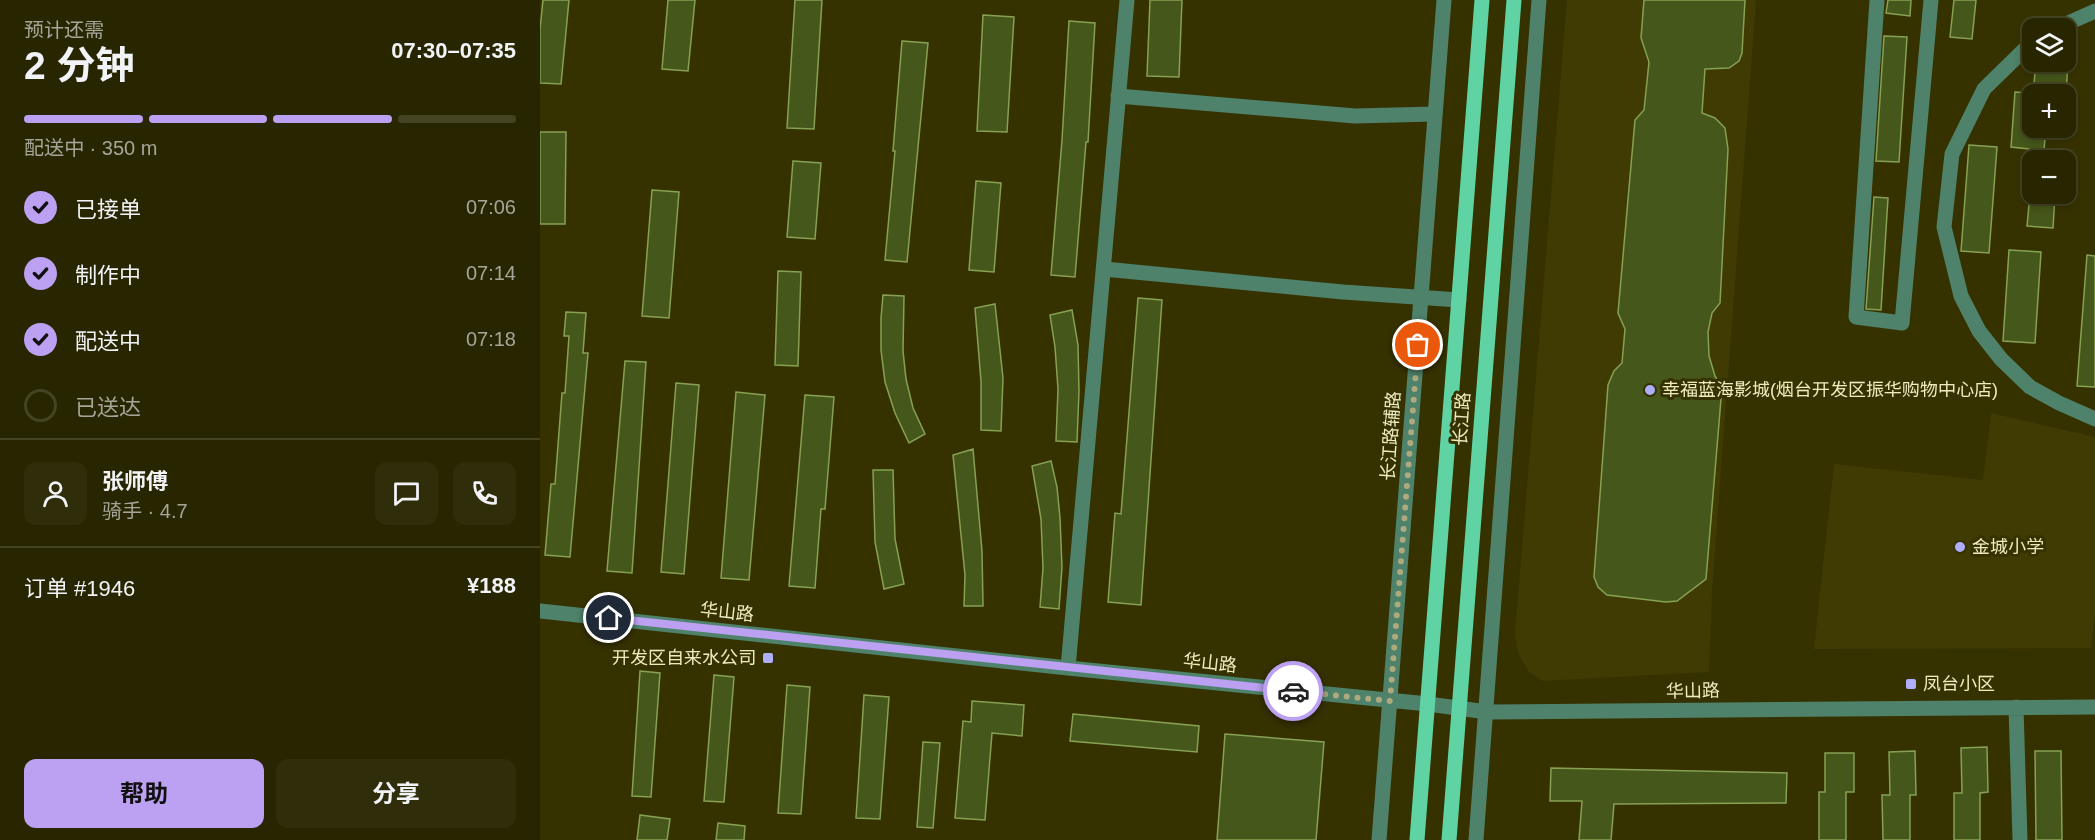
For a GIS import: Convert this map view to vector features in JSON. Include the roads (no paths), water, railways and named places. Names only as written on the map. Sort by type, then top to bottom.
[{"type":"main road","name":"长江路","points":[[1417,840],[1482,0]]},
{"type":"main road","name":"长江路","points":[[1449,840],[1514,0]]},
{"type":"street","points":[[1068,668],[1127,0]]},
{"type":"street","name":"长江路辅路","points":[[1379,840],[1444,0]]},
{"type":"street","points":[[1476,840],[1539,0]]},
{"type":"street","points":[[1877,0],[1856,316],[1902,323],[1931,0]]},
{"type":"street","points":[[2076,20],[2095,11]]},
{"type":"street","points":[[2022,52],[1984,89],[1952,154],[1944,227],[1961,296],[1979,331],[2001,359],[2030,387],[2059,403],[2095,418]]},
{"type":"street","points":[[1118,96],[1355,116],[1435,114]]},
{"type":"street","points":[[1104,269],[1459,300]]},
{"type":"street","name":"华山路","points":[[540,611],[1487,712],[2095,707]]},
{"type":"street","points":[[2016,707],[2020,840]]},
{"type":"place","name":"幸福蓝海影城(烟台开发区振华购物中心店)","points":[[1650,390]]},
{"type":"place","name":"金城小学","points":[[1960,547]]},
{"type":"place","name":"开发区自来水公司","points":[[768,658]]},
{"type":"place","name":"凤台小区","points":[[1911,684]]}]
